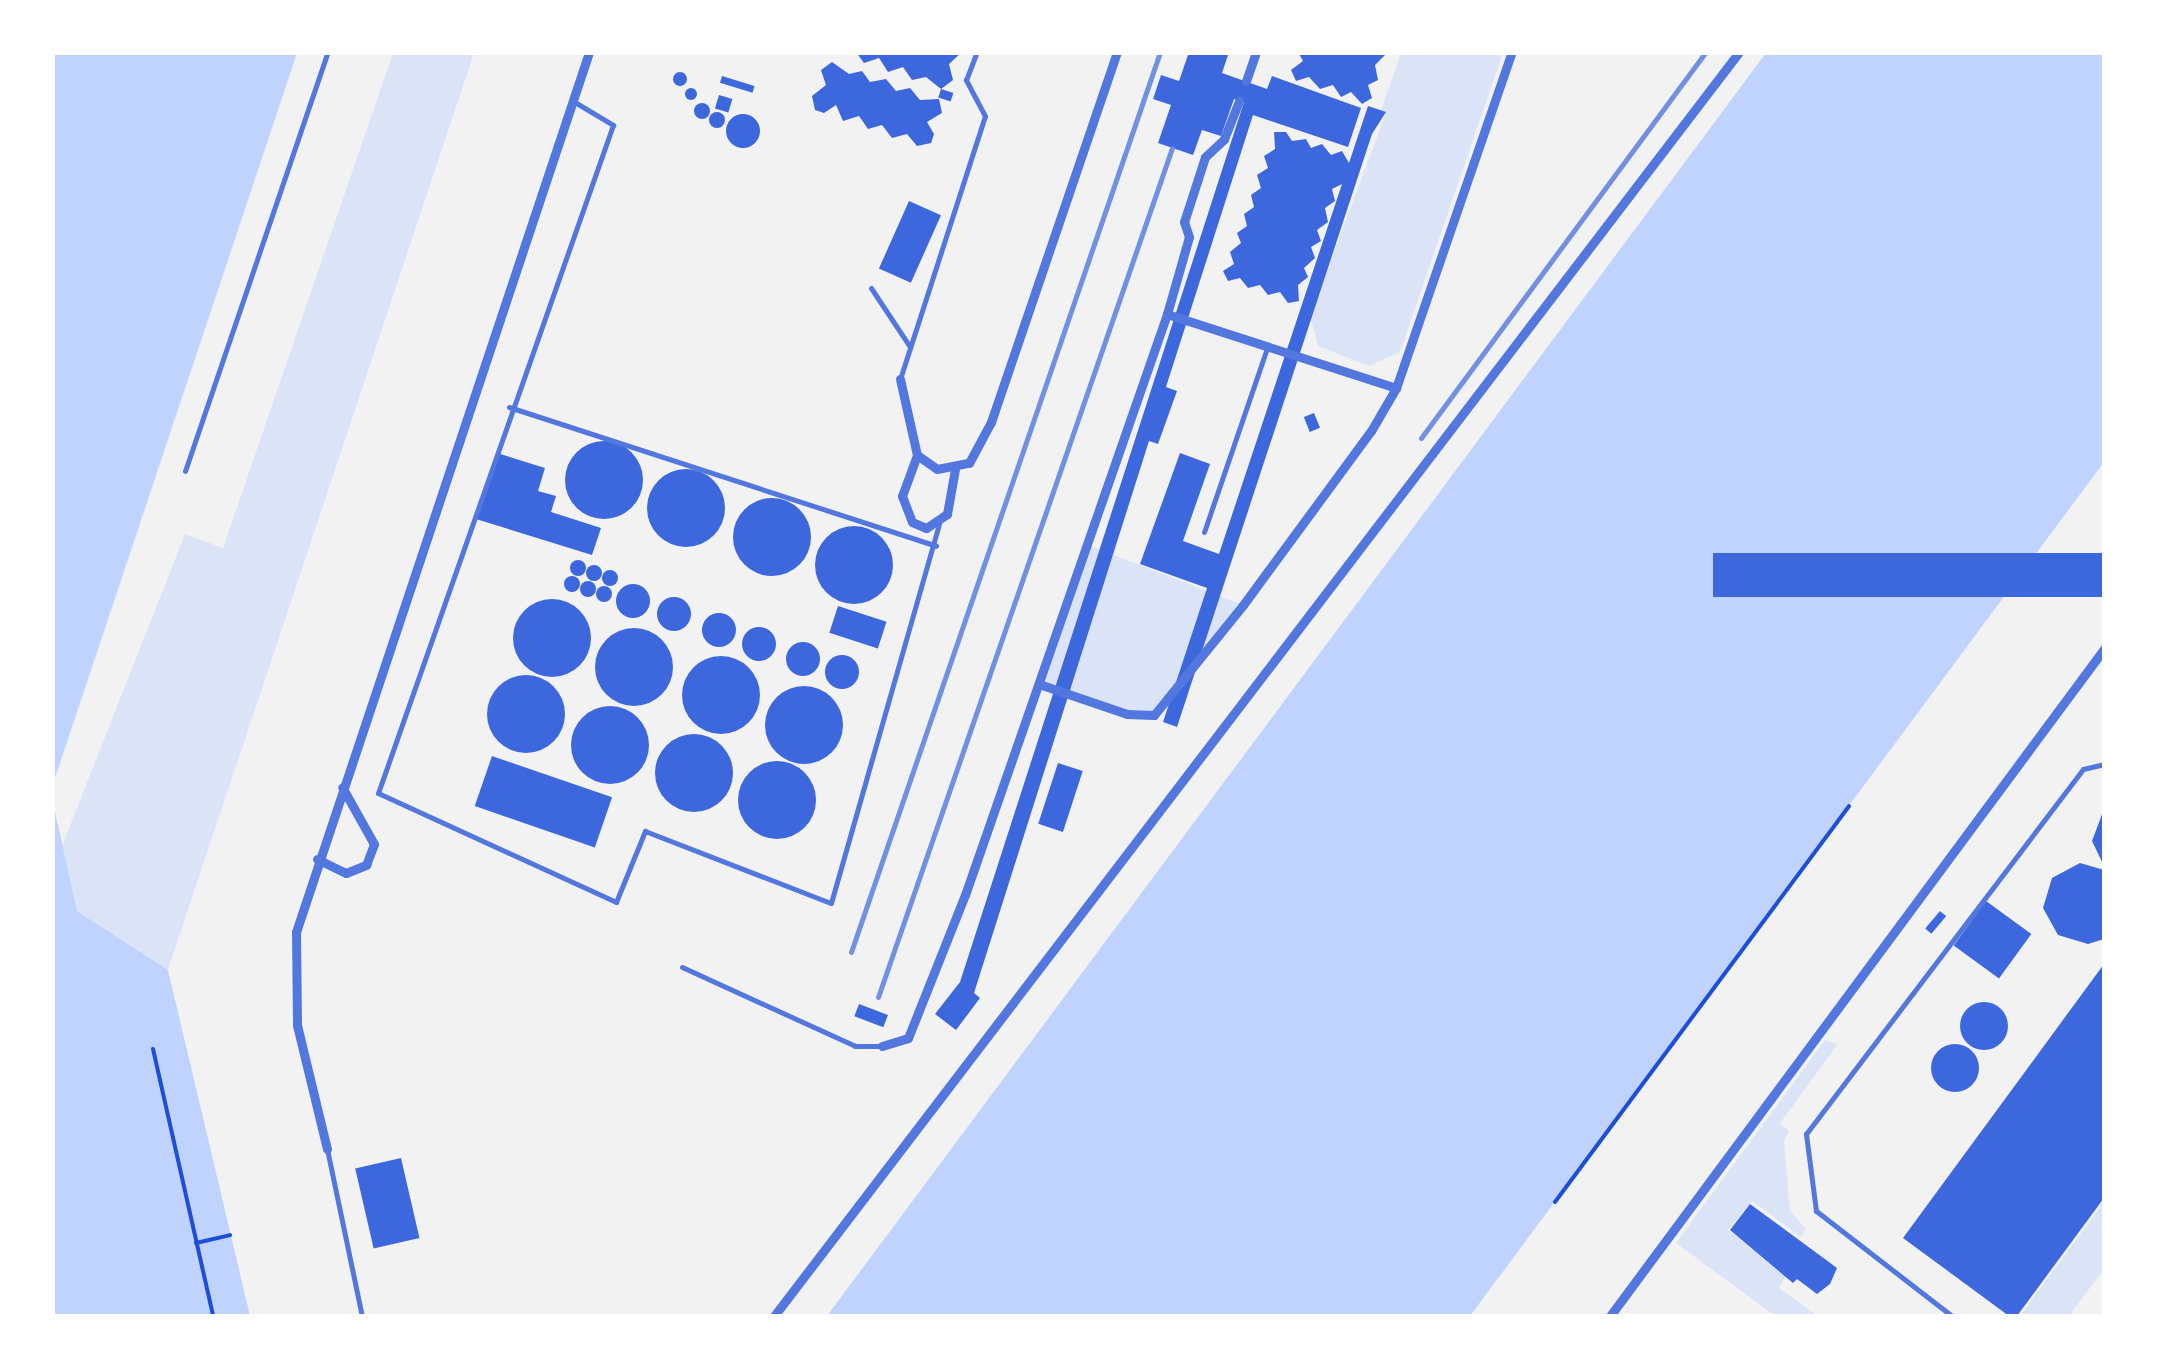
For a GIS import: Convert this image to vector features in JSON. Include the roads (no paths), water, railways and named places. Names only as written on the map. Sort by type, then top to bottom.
[{"type":"street","points":[[326,1149],[292,976],[296,932],[317,858],[588,52]]},
{"type":"street","points":[[917,455],[937,469],[969,464],[992,422],[1117,52]]},
{"type":"street","points":[[1246,81],[1256,52]]},
{"type":"street","points":[[1038,684],[1127,714],[1154,714],[1372,432],[1396,388],[1512,52]]},
{"type":"street","points":[[774,1316],[1740,52]]},
{"type":"street","points":[[882,1046],[908,1038],[1168,314],[1189,237],[1184,222],[1205,157],[1224,139],[1238,100]]},
{"type":"street","points":[[1168,314],[1396,388]]},
{"type":"street","points":[[900,379],[917,455],[903,511],[926,528],[938,524],[947,514],[955,469]]},
{"type":"street","points":[[1610,1316],[2104,648]]},
{"type":"street","points":[[317,858],[346,873],[366,865],[374,844],[342,787]]},
{"type":"lane","points":[[186,471],[328,52]]},
{"type":"lane","points":[[900,379],[985,116],[966,80],[977,52]]},
{"type":"lane","points":[[573,101],[612,125],[508,406],[378,793],[616,902],[646,830],[831,903],[936,546],[938,524]]},
{"type":"lane","points":[[870,288],[910,347]]},
{"type":"lane","points":[[1204,532],[1266,348]]},
{"type":"lane","points":[[508,406],[936,546]]},
{"type":"lane","points":[[1952,1316],[1816,1211],[1806,1134],[2083,769],[2104,764]]},
{"type":"lane","points":[[682,967],[855,1046],[882,1046]]},
{"type":"lane","points":[[326,1149],[362,1316]]},
{"type":"water","points":[[52,53],[297,53],[53,784]]},
{"type":"water","points":[[1766,53],[2104,53],[2104,462],[1470,1316],[827,1316]]},
{"type":"water","points":[[52,798],[77,911],[168,970],[250,1316],[53,1316]]},
{"type":"railway","points":[[851,952],[1160,52]]},
{"type":"railway","points":[[1421,438],[1706,52]]},
{"type":"railway","points":[[878,997],[1172,148]]}]
